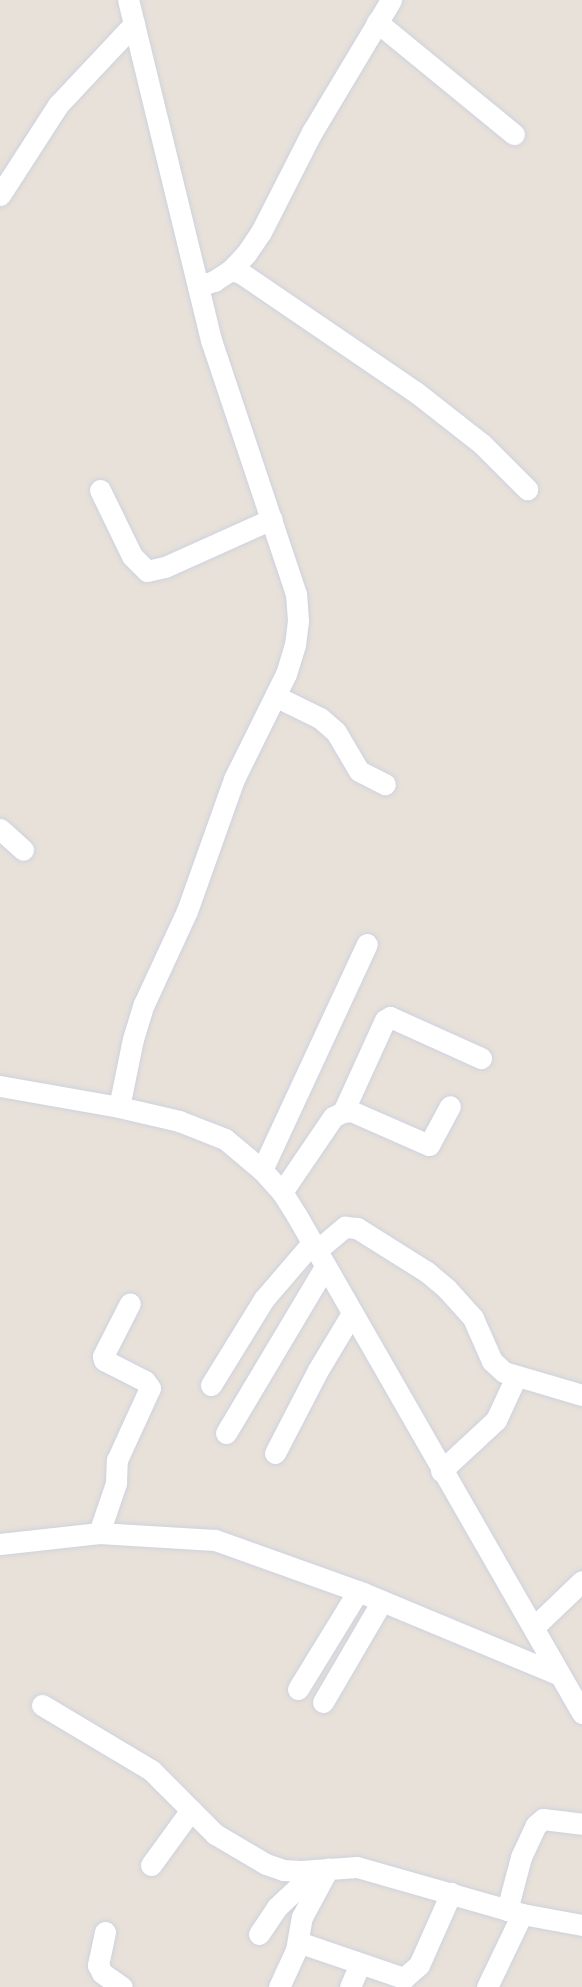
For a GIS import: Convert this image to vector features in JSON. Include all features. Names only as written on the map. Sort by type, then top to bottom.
[{"type":"street","points":[[118,1107],[144,1004],[187,911],[234,779],[275,696],[292,655],[298,621],[296,594],[212,340],[128,0]]},
{"type":"street","points":[[198,286],[231,270],[246,254],[261,232],[312,132],[391,0]]},
{"type":"street","points":[[377,22],[514,134]]},
{"type":"street","points":[[0,195],[58,105],[134,24]]},
{"type":"street","points":[[231,270],[258,284],[417,393],[482,444],[527,489]]},
{"type":"street","points":[[100,490],[132,556],[147,571],[165,567],[272,519]]},
{"type":"street","points":[[275,696],[320,718],[336,732],[358,771],[385,784]]},
{"type":"street","points":[[0,829],[23,850]]},
{"type":"street","points":[[262,1170],[367,944]]},
{"type":"street","points":[[343,1112],[385,1020],[390,1017],[481,1058]]},
{"type":"street","points":[[0,1086],[118,1107],[179,1121],[225,1139],[262,1170],[282,1192],[582,1713]]},
{"type":"street","points":[[282,1192],[333,1117],[351,1111],[429,1145],[450,1106]]},
{"type":"street","points":[[211,1385],[264,1299],[318,1254],[338,1231],[351,1226],[427,1272],[465,1307],[479,1330],[492,1361],[504,1372],[582,1395]]},
{"type":"street","points":[[226,1433],[318,1254]]},
{"type":"street","points":[[99,1533],[116,1483],[117,1460],[150,1388],[146,1381],[104,1360],[103,1356],[130,1304]]},
{"type":"street","points":[[275,1453],[318,1370],[351,1315]]},
{"type":"street","points":[[441,1471],[477,1441],[496,1420],[516,1377]]},
{"type":"street","points":[[0,1544],[99,1533],[215,1540],[382,1601],[560,1675]]},
{"type":"street","points":[[534,1627],[582,1581]]},
{"type":"street","points":[[298,1689],[358,1592]]},
{"type":"street","points":[[323,1702],[382,1601]]},
{"type":"street","points":[[42,1705],[151,1770],[215,1834],[266,1864],[284,1870],[357,1867],[515,1912],[582,1925]]},
{"type":"street","points":[[152,1865],[191,1810]]},
{"type":"street","points":[[487,1987],[515,1912],[521,1857],[536,1825],[543,1819],[582,1824]]},
{"type":"street","points":[[259,1934],[277,1907],[323,1870]]},
{"type":"street","points":[[279,1987],[298,1942],[302,1917],[323,1870]]},
{"type":"street","points":[[298,1942],[404,1978],[412,1974],[418,1965],[451,1893]]},
{"type":"street","points":[[105,1932],[98,1965],[102,1973],[122,1987]]},
{"type":"street","points":[[350,1987],[360,1964]]}]
